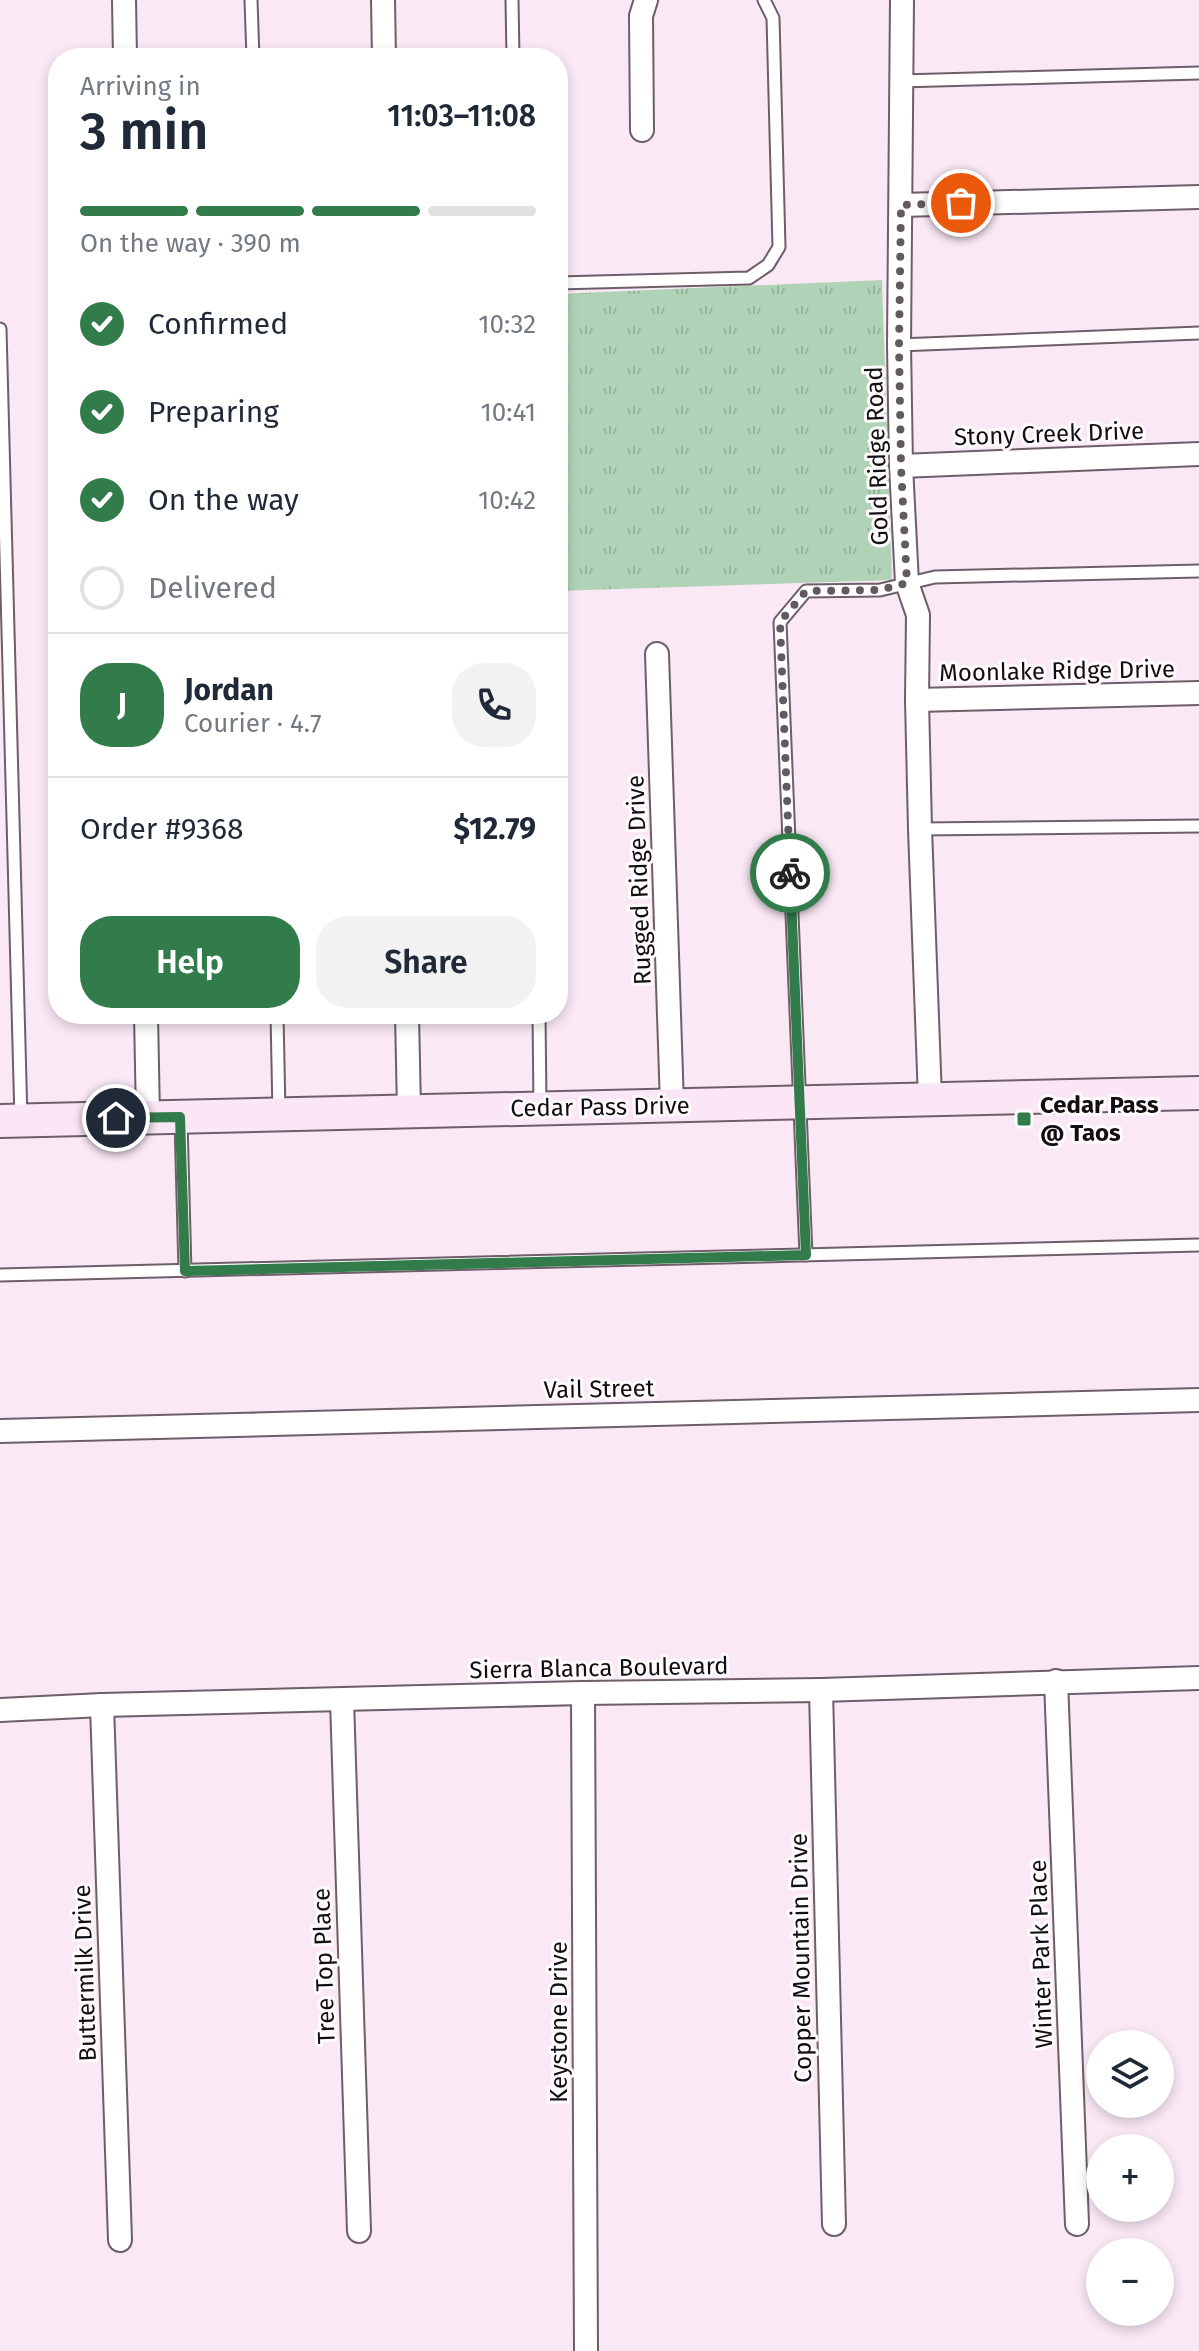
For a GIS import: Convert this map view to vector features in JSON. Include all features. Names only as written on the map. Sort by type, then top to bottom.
[{"type":"street","points":[[124,0],[125,48]]},
{"type":"street","points":[[383,0],[384,48]]},
{"type":"street","points":[[642,130],[641,16],[646,0]]},
{"type":"street","name":"Gold Ridge Road","points":[[902,0],[901,466],[907,583],[918,615],[920,829],[930,1099]]},
{"type":"street","points":[[901,205],[1199,197]]},
{"type":"street","name":"Stony Creek Drive","points":[[901,466],[1199,454]]},
{"type":"street","name":"Rugged Ridge Drive","points":[[657,654],[672,1105]]},
{"type":"street","name":"Moonlake Ridge Drive","points":[[917,700],[1199,693]]},
{"type":"street","points":[[146,1024],[148,1117]]},
{"type":"street","points":[[407,1024],[409,1110]]},
{"type":"street","name":"Cedar Pass Drive","points":[[10,1121],[1199,1093]]},
{"type":"street","name":"Vail Street","points":[[0,1431],[1199,1400]]},
{"type":"street","name":"Sierra Blanca Boulevard","points":[[0,1710],[1199,1678]]},
{"type":"street","name":"Winter Park Place","points":[[1056,1681],[1077,2224]]},
{"type":"street","name":"Copper Mountain Drive","points":[[821,1690],[834,2224]]},
{"type":"street","name":"Keystone Drive","points":[[583,1693],[586,2351]]},
{"type":"street","name":"Tree Top Place","points":[[342,1700],[359,2231]]},
{"type":"street","name":"Buttermilk Drive","points":[[102,1705],[120,2240]]},
{"type":"lane","points":[[251,0],[253,48]]},
{"type":"lane","points":[[512,0],[513,48]]},
{"type":"lane","points":[[568,283],[749,278],[768,265],[779,247],[773,18],[764,0]]},
{"type":"lane","points":[[901,81],[1199,73]]},
{"type":"lane","points":[[0,329],[10,1121]]},
{"type":"lane","points":[[899,345],[1199,333]]},
{"type":"lane","points":[[806,1255],[780,622],[806,591],[880,590],[935,577],[1199,571]]},
{"type":"lane","points":[[920,829],[1199,826]]},
{"type":"lane","points":[[277,1024],[279,1114]]},
{"type":"lane","points":[[539,1024],[541,1108]]},
{"type":"lane","points":[[180,1117],[185,1271]]},
{"type":"lane","points":[[0,1275],[1199,1245]]},
{"type":"green space","points":[[882,280],[892,580],[568,591],[568,294]]},
{"type":"way so far","points":[[790,873],[780,622],[806,591],[880,590],[907,583],[899,345],[901,205],[961,203]]},
{"type":"place","name":"Cedar Pass @ Taos","points":[[1024,1119]]},
{"type":"route","points":[[116,1118],[180,1117],[185,1271],[806,1255],[790,873]]}]
